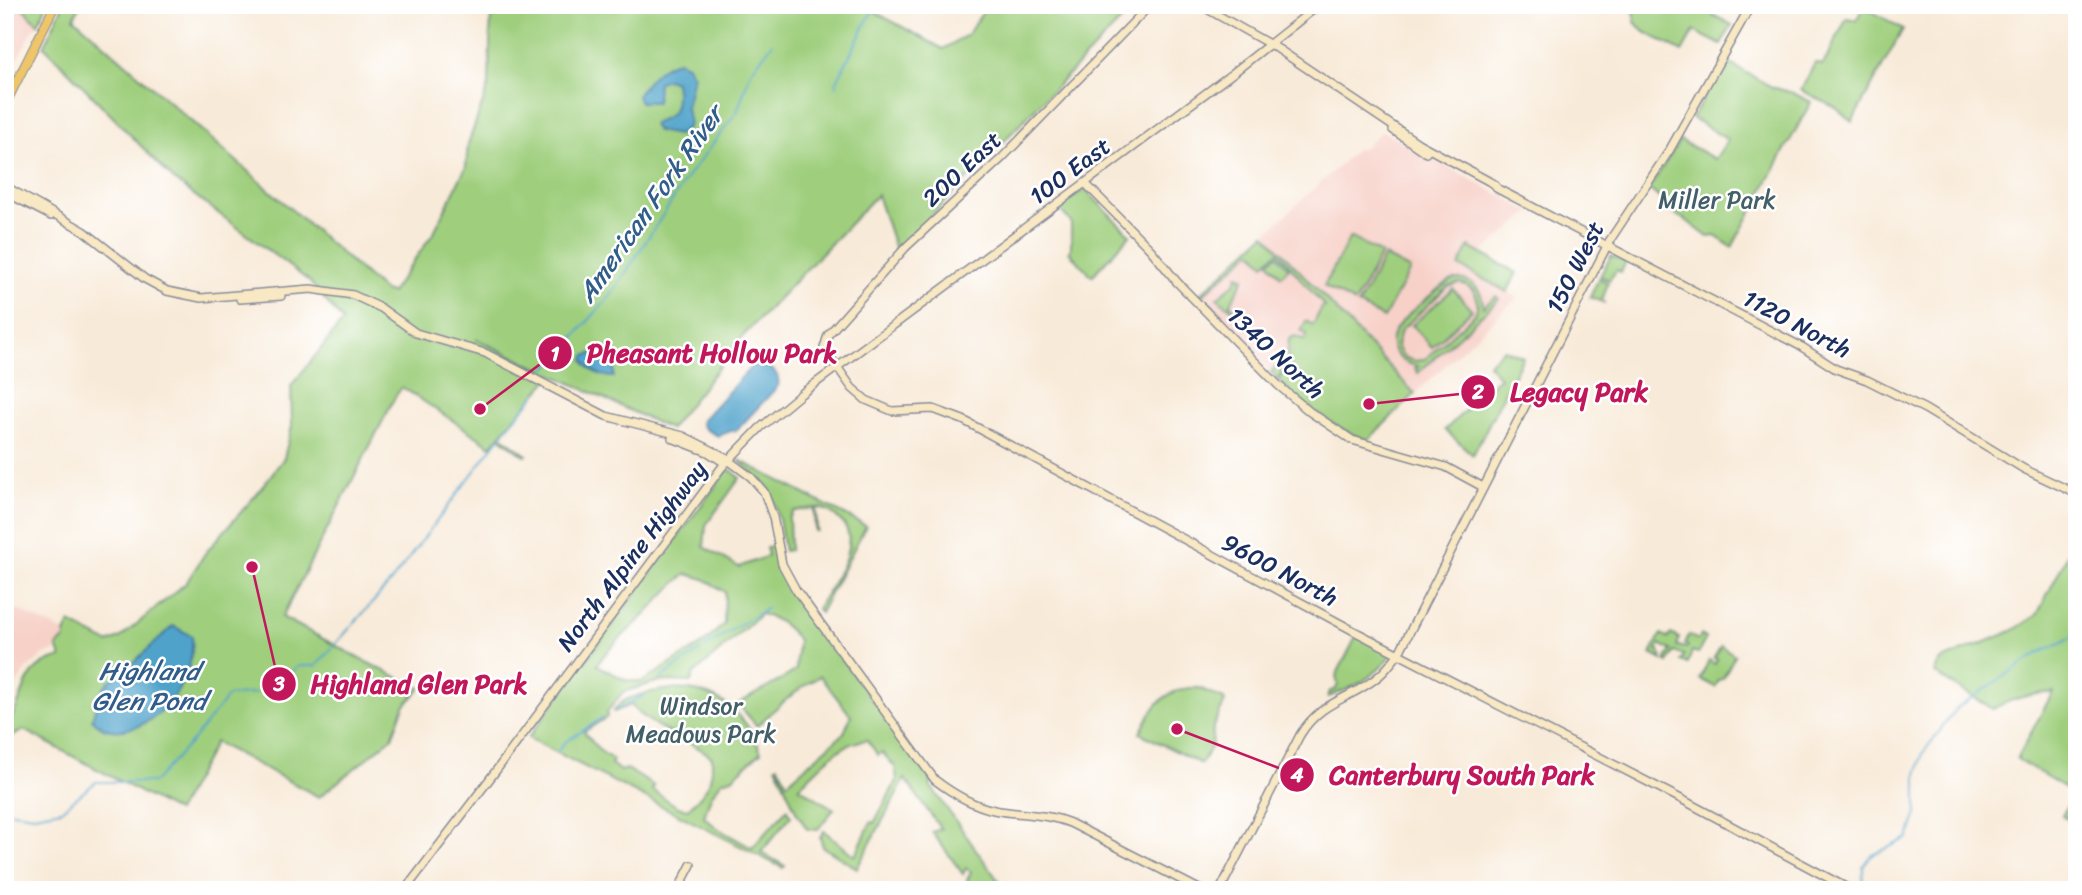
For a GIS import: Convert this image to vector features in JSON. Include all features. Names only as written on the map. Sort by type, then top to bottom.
[{"type":"main road","points":[[5,105],[55,5]]},
{"type":"street","name":"200 East","points":[[839,366],[824,348],[828,335],[906,247],[1002,158],[1150,5]]},
{"type":"street","name":"1120 North","points":[[1200,5],[1269,45],[1391,126],[1394,132],[1415,147],[1802,347],[1836,369],[1867,380],[1917,405],[2024,470],[2077,494]]},
{"type":"street","name":"100 East","points":[[839,366],[1320,5]]},
{"type":"street","name":"150 West","points":[[1220,890],[1301,733],[1312,718],[1331,702],[1380,675],[1399,653],[1621,220],[1669,151],[1751,5]]},
{"type":"street","name":"1340 North","points":[[1086,183],[1151,250],[1171,276],[1290,397],[1352,440],[1446,467],[1483,487]]},
{"type":"street","points":[[5,186],[84,231],[145,279],[167,291],[201,298],[318,289],[353,295],[375,304],[416,332],[485,354],[606,416],[683,436],[727,460],[751,477],[764,492],[773,517],[785,573],[935,780],[963,799],[983,807],[1055,818],[1070,823],[1201,890]]},
{"type":"street","points":[[5,192],[76,230],[149,286],[169,295],[204,302],[316,293],[351,297],[371,306],[417,337],[481,356],[605,420],[684,442],[727,460]]},
{"type":"street","name":"North Alpine Highway","points":[[405,890],[727,460],[771,419],[839,366]]},
{"type":"street","name":"9600 North","points":[[839,366],[852,388],[866,400],[892,411],[933,409],[954,416],[1069,476],[1204,552],[1712,815],[1851,890]]},
{"type":"street","points":[[678,890],[691,865]]},
{"type":"shaded area","points":[[5,5],[20,5],[37,23],[5,81]]},
{"type":"shaded area","points":[[1382,131],[1531,212],[1482,253],[1518,272],[1507,292],[1517,298],[1415,394],[1379,356],[1321,415],[1284,386],[1197,297],[1358,148],[1361,150]]},
{"type":"shaded area","points":[[5,604],[62,631],[65,638],[58,649],[44,655],[25,670],[5,714]]},
{"type":"green space","points":[[20,5],[46,7],[38,24]]},
{"type":"green space","points":[[63,5],[80,5],[74,18],[384,291],[391,293],[434,232],[466,167],[468,144],[489,85],[491,5],[870,5],[873,11],[943,49],[967,35],[988,5],[1136,5],[896,252],[877,195],[744,335],[670,429],[476,339],[551,377],[500,435],[527,455],[499,437],[491,446],[402,387],[282,617],[421,688],[404,706],[392,738],[319,797],[215,742],[177,812],[24,730],[5,740],[7,727],[30,676],[42,665],[61,657],[57,646],[65,638],[70,623],[108,643],[120,638],[186,583],[206,552],[284,458],[292,426],[291,386],[343,321],[309,281],[174,180],[44,46]]},
{"type":"green space","points":[[1633,5],[1694,5],[1732,25],[1721,45],[1694,31],[1682,52],[1643,31],[1635,22]]},
{"type":"green space","points":[[1864,7],[1903,29],[1852,122],[1836,108],[1801,90],[1815,63],[1823,65],[1847,18],[1856,20]]},
{"type":"green space","name":"Miller Park","points":[[1727,62],[1772,87],[1811,102],[1732,247],[1715,236],[1708,237],[1662,207],[1664,202],[1649,189],[1680,140],[1715,159],[1728,140],[1692,118]]},
{"type":"green space","points":[[1085,189],[1130,235],[1092,276],[1069,252],[1071,222],[1058,208]]},
{"type":"green space","points":[[1265,234],[1415,394],[1368,440],[1342,429],[1315,412],[1271,372],[1280,363],[1280,380],[1285,368],[1290,364],[1287,360],[1289,339],[1295,336],[1304,340],[1307,334],[1301,331],[1306,321],[1313,325],[1322,307],[1325,307],[1278,252],[1264,264],[1252,251],[1198,296]]},
{"type":"green space","points":[[1350,237],[1381,254],[1355,303],[1324,286]]},
{"type":"green space","points":[[1469,247],[1517,273],[1507,292],[1459,266]]},
{"type":"green space","points":[[1277,255],[1289,268],[1281,276],[1269,262]]},
{"type":"green space","points":[[1384,256],[1410,270],[1384,318],[1358,305]]},
{"type":"green space","points":[[1611,256],[1626,262],[1621,272],[1617,270],[1609,280],[1600,276]]},
{"type":"green space","points":[[1238,275],[1244,278],[1230,305],[1239,310],[1238,314],[1217,298],[1235,283]]},
{"type":"green space","points":[[1599,278],[1608,283],[1602,301],[1605,303],[1590,297]]},
{"type":"green space","points":[[1455,279],[1472,283],[1481,295],[1483,307],[1496,296],[1499,299],[1418,373],[1415,369],[1418,366],[1405,362],[1396,354],[1392,337],[1405,318]],"holes":[[[1460,283],[1476,295],[1475,314],[1425,359],[1416,361],[1404,356],[1397,345],[1401,330],[1447,287]]]},
{"type":"green space","points":[[1453,289],[1472,310],[1432,347],[1412,325]]},
{"type":"green space","points":[[1207,300],[1222,314],[1220,316],[1231,328],[1236,328],[1232,332],[1204,304]]},
{"type":"green space","points":[[1504,349],[1523,357],[1473,455],[1445,430],[1500,377],[1488,364]]},
{"type":"green space","points":[[739,460],[866,526],[820,613],[817,609],[843,565],[849,540],[847,529],[832,514],[816,508],[815,531],[814,508],[794,511],[789,518],[790,550],[784,551],[778,515],[768,489]]},
{"type":"green space","name":"Windsor Meadows Park","points":[[731,470],[740,478],[706,525],[704,547],[739,567],[768,556],[766,547],[773,546],[785,582],[933,782],[930,785],[1005,890],[975,890],[967,880],[971,872],[966,868],[963,874],[932,832],[941,829],[905,779],[857,868],[823,847],[820,837],[824,831],[855,856],[871,822],[874,823],[897,780],[895,767],[882,752],[878,755],[867,740],[838,751],[799,787],[834,809],[818,829],[807,829],[776,766],[778,765],[787,783],[844,733],[851,716],[820,676],[787,699],[757,726],[738,704],[796,670],[798,640],[782,624],[761,614],[693,675],[691,682],[660,681],[623,692],[607,712],[607,717],[584,732],[599,750],[613,760],[611,764],[621,771],[627,769],[654,786],[652,790],[678,807],[688,809],[708,786],[712,757],[649,721],[631,705],[614,710],[629,698],[666,690],[701,693],[730,707],[753,734],[761,752],[732,778],[722,781],[711,796],[704,817],[717,828],[752,848],[787,809],[791,816],[761,852],[785,866],[783,868],[528,738],[726,472]],"holes":[[[687,574],[704,579],[725,592],[724,624],[704,643],[642,682],[625,680],[597,665],[614,644],[681,578]]]},
{"type":"green space","points":[[2077,536],[2077,824],[2062,816],[2074,793],[2017,759],[2053,692],[2022,697],[1993,709],[1934,673],[1940,661],[2012,631],[2037,615]]},
{"type":"green space","points":[[1661,634],[1669,638],[1671,634],[1679,638],[1677,646],[1687,648],[1685,644],[1689,635],[1698,640],[1701,635],[1706,638],[1698,653],[1692,651],[1688,664],[1681,661],[1684,655],[1674,652],[1668,663],[1665,661],[1671,650],[1660,645],[1657,650],[1661,653],[1662,660],[1651,654]]},
{"type":"green space","points":[[1359,636],[1390,652],[1391,656],[1363,681],[1328,697],[1330,691],[1335,690],[1338,685],[1336,676],[1356,637]]},
{"type":"green space","points":[[1721,646],[1735,655],[1715,687],[1700,679],[1709,660],[1715,664],[1717,659],[1714,658]]},
{"type":"green space","points":[[1189,688],[1199,688],[1224,699],[1225,702],[1213,726],[1212,746],[1201,764],[1140,733],[1149,716],[1164,698]]},
{"type":"water","points":[[678,61],[687,65],[693,76],[686,108],[689,124],[678,135],[657,131],[653,125],[671,114],[675,106],[675,82],[668,79],[658,82],[657,102],[640,102],[637,96],[659,70]]},
{"type":"water","points":[[613,346],[614,377],[596,373],[586,364],[585,356]]},
{"type":"water","points":[[757,364],[776,373],[778,386],[736,431],[718,436],[705,429],[701,424],[702,420],[752,366]]},
{"type":"water","name":"Highland Glen Pond","points":[[173,626],[192,636],[192,653],[188,670],[171,701],[155,717],[133,728],[111,730],[92,719],[100,693],[109,681],[121,674]]},
{"type":"waterway","points":[[837,87],[836,83],[875,5]]},
{"type":"waterway","name":"American Fork River","points":[[546,379],[546,369],[612,294],[688,176],[737,112],[751,71],[773,43]]},
{"type":"waterway","name":"American Fork River","points":[[506,429],[537,393]]},
{"type":"waterway","name":"American Fork River","points":[[266,687],[272,686],[299,666],[316,666],[390,583],[504,432]]},
{"type":"waterway","points":[[705,647],[767,608]]},
{"type":"waterway","points":[[1864,890],[1863,867],[1871,856],[1908,838],[1917,814],[1917,774],[1923,753],[1957,708],[2037,654],[2077,635]]},
{"type":"waterway","points":[[661,678],[701,650]]},
{"type":"waterway","name":"American Fork River","points":[[5,811],[34,815],[61,810],[96,782],[154,782],[193,740],[228,696],[256,693]]},
{"type":"waterway","points":[[617,709],[643,696]]},
{"type":"waterway","points":[[557,752],[565,742],[602,718]]},
{"type":"place","name":"Legacy Park","points":[[1369,404]]},
{"type":"place","name":"Pheasant Hollow Park","points":[[480,409]]},
{"type":"place","name":"Highland Glen Park","points":[[252,567]]},
{"type":"place","name":"Canterbury South Park","points":[[1177,729]]}]
